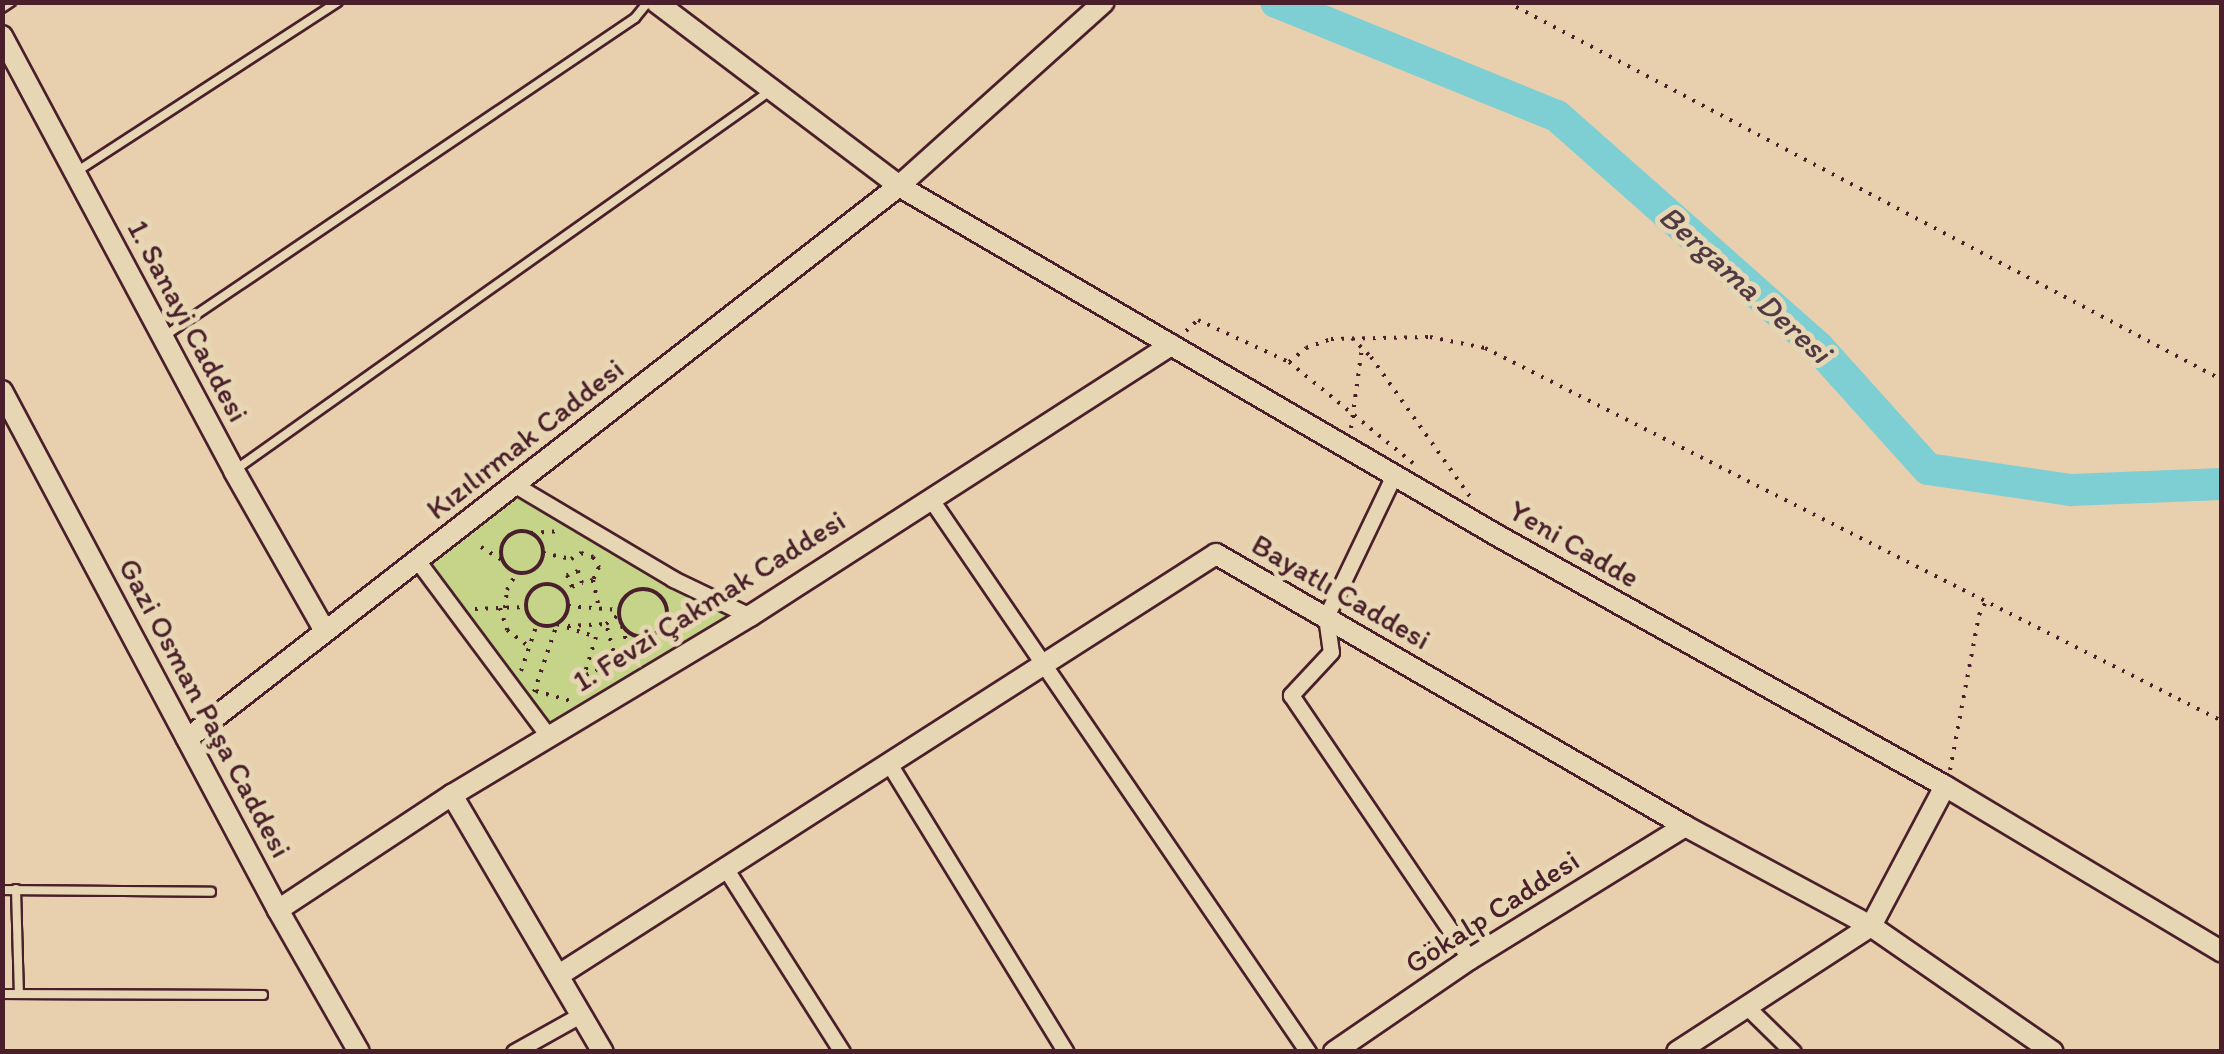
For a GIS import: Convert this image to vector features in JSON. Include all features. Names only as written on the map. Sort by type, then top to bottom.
[{"type":"street","name":"Yeni Cadde","points":[[656,2],[898,186],[1394,475],[1945,786],[2222,952]]},
{"type":"street","name":"Kızılırmak Caddesi","points":[[187,739],[898,186],[1098,8]]},
{"type":"street","name":"1. Sanayi Caddesi","points":[[2,36],[234,471],[325,631]]},
{"type":"street","name":"1. Fevzi Çakmak Caddesi","points":[[278,910],[452,795],[750,616],[1171,344]]},
{"type":"street","name":"Gazi Osman Paşa Caddesi","points":[[2,391],[278,910],[359,1052]]},
{"type":"street","points":[[1394,475],[1326,617],[1331,652],[1290,695],[1470,959]]},
{"type":"street","points":[[515,485],[674,579],[750,616]]},
{"type":"street","points":[[930,498],[1308,1052]]},
{"type":"street","name":"Bayatlı Caddesi","points":[[559,974],[1216,554],[1685,826],[1870,926],[2053,1052]]},
{"type":"street","points":[[418,560],[524,694],[548,736]]},
{"type":"street","points":[[888,762],[1066,1052]]},
{"type":"street","points":[[1677,1052],[1870,926],[1945,786]]},
{"type":"street","points":[[452,795],[603,1052]]},
{"type":"street","name":"Gökalp Caddesi","points":[[1334,1052],[1470,959],[1685,826]]},
{"type":"street","points":[[724,866],[842,1052]]},
{"type":"street","points":[[1745,1006],[1793,1052]]},
{"type":"street","points":[[514,1052],[582,1014]]},
{"type":"lane","points":[[2,8],[11,2]]},
{"type":"lane","points":[[76,172],[338,2]]},
{"type":"lane","points":[[162,337],[636,18],[648,2]]},
{"type":"lane","points":[[234,471],[774,89]]},
{"type":"lane","points":[[16,889],[19,994]]},
{"type":"lane","points":[[2,890],[211,892]]},
{"type":"lane","points":[[2,994],[264,995]]},
{"type":"path","points":[[1507,2],[2222,380]]},
{"type":"path","points":[[1198,320],[1289,362],[1414,464]]},
{"type":"path","points":[[1289,362],[1306,348],[1331,339],[1430,337],[1485,348],[2222,721]]},
{"type":"path","points":[[1352,338],[1480,510]]},
{"type":"path","points":[[1341,444],[1351,431],[1362,348]]},
{"type":"path","points":[[502,560],[502,546],[517,532],[536,537],[543,553]]},
{"type":"path","points":[[481,547],[517,572],[530,571],[543,553]]},
{"type":"path","points":[[543,553],[570,560],[581,553],[593,557],[598,567],[593,580],[598,608]]},
{"type":"path","points":[[570,560],[572,571]]},
{"type":"path","points":[[530,571],[538,585]]},
{"type":"path","points":[[572,571],[581,573],[582,583]]},
{"type":"path","points":[[569,585],[566,577],[572,571]]},
{"type":"path","points":[[517,572],[503,608],[507,630],[529,647]]},
{"type":"path","points":[[562,590],[593,580]]},
{"type":"path","points":[[552,584],[562,590],[568,606],[524,694],[529,647],[536,624],[525,607],[528,594],[538,585],[552,584]]},
{"type":"path","points":[[536,624],[606,624],[620,612],[630,594],[644,590],[658,594],[666,608],[661,629],[647,636],[632,634],[621,622]]},
{"type":"path","points":[[1945,786],[1960,727],[1979,615],[1987,599]]},
{"type":"path","points":[[568,606],[620,612]]},
{"type":"path","points":[[454,610],[525,607]]},
{"type":"path","points":[[620,612],[638,680]]},
{"type":"path","points":[[584,676],[616,661],[606,624]]},
{"type":"path","points":[[560,625],[610,641]]},
{"type":"path","points":[[524,694],[576,702],[596,638]]},
{"type":"green space","points":[[515,485],[750,616],[548,736],[417,560]]},
{"type":"waterway","name":"Bergama Deresi","points":[[1276,2],[1557,116],[1818,347],[1928,469],[2071,490],[2222,484]]}]
